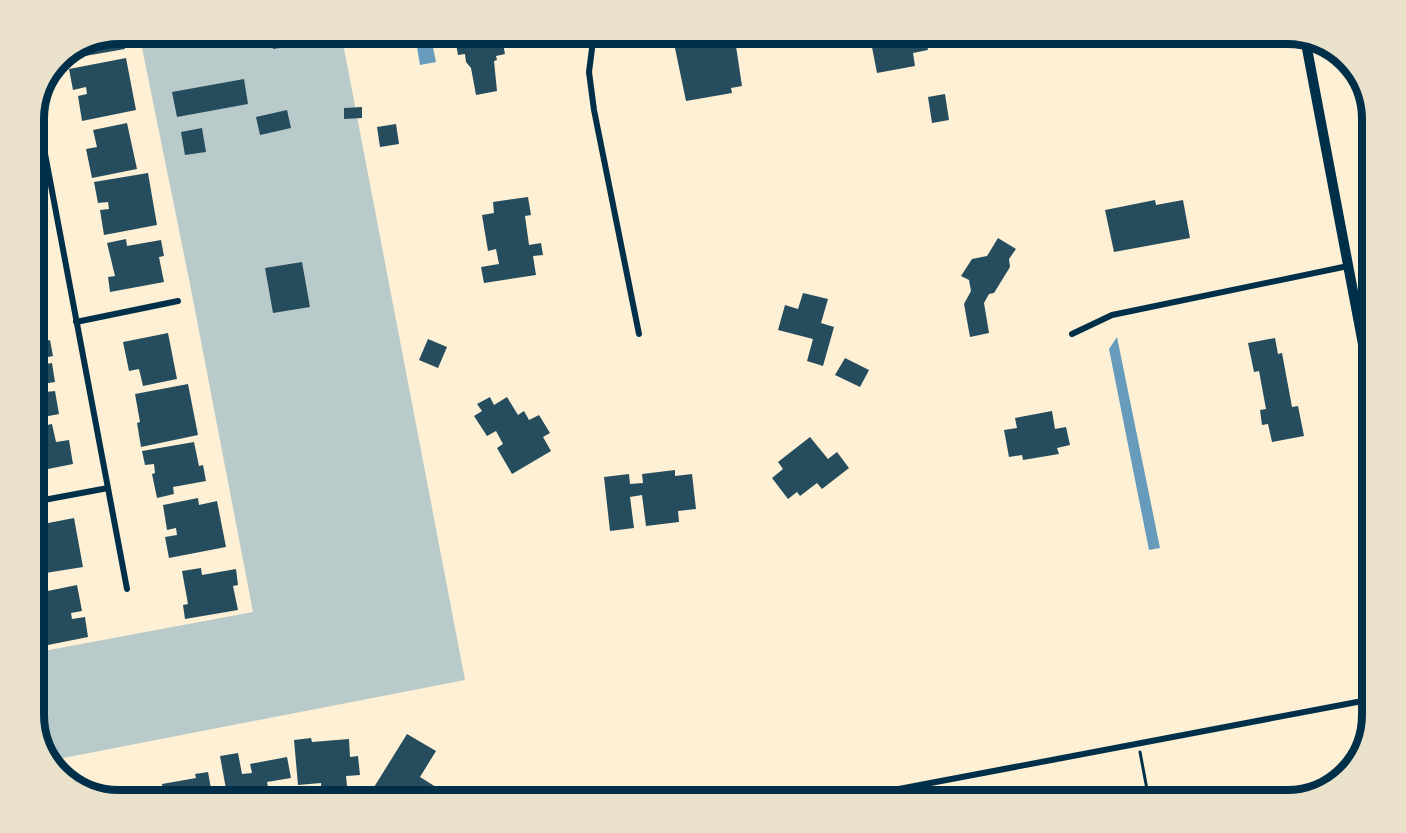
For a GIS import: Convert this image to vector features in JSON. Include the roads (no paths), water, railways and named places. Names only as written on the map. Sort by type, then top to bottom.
[{"type":"main road","points":[[1306,46],[1348,266],[1362,315]]},
{"type":"street","points":[[593,44],[589,72],[594,110],[639,334]]},
{"type":"street","points":[[44,149],[127,589]]},
{"type":"street","points":[[1072,334],[1112,315],[1348,266]]},
{"type":"street","points":[[76,322],[178,302]]},
{"type":"street","points":[[44,500],[108,488]]},
{"type":"street","points":[[894,790],[1362,701]]},
{"type":"water","points":[[416,44],[432,44],[436,62],[420,65]]},
{"type":"water","points":[[1117,337],[1160,548],[1149,550],[1109,349]]}]
